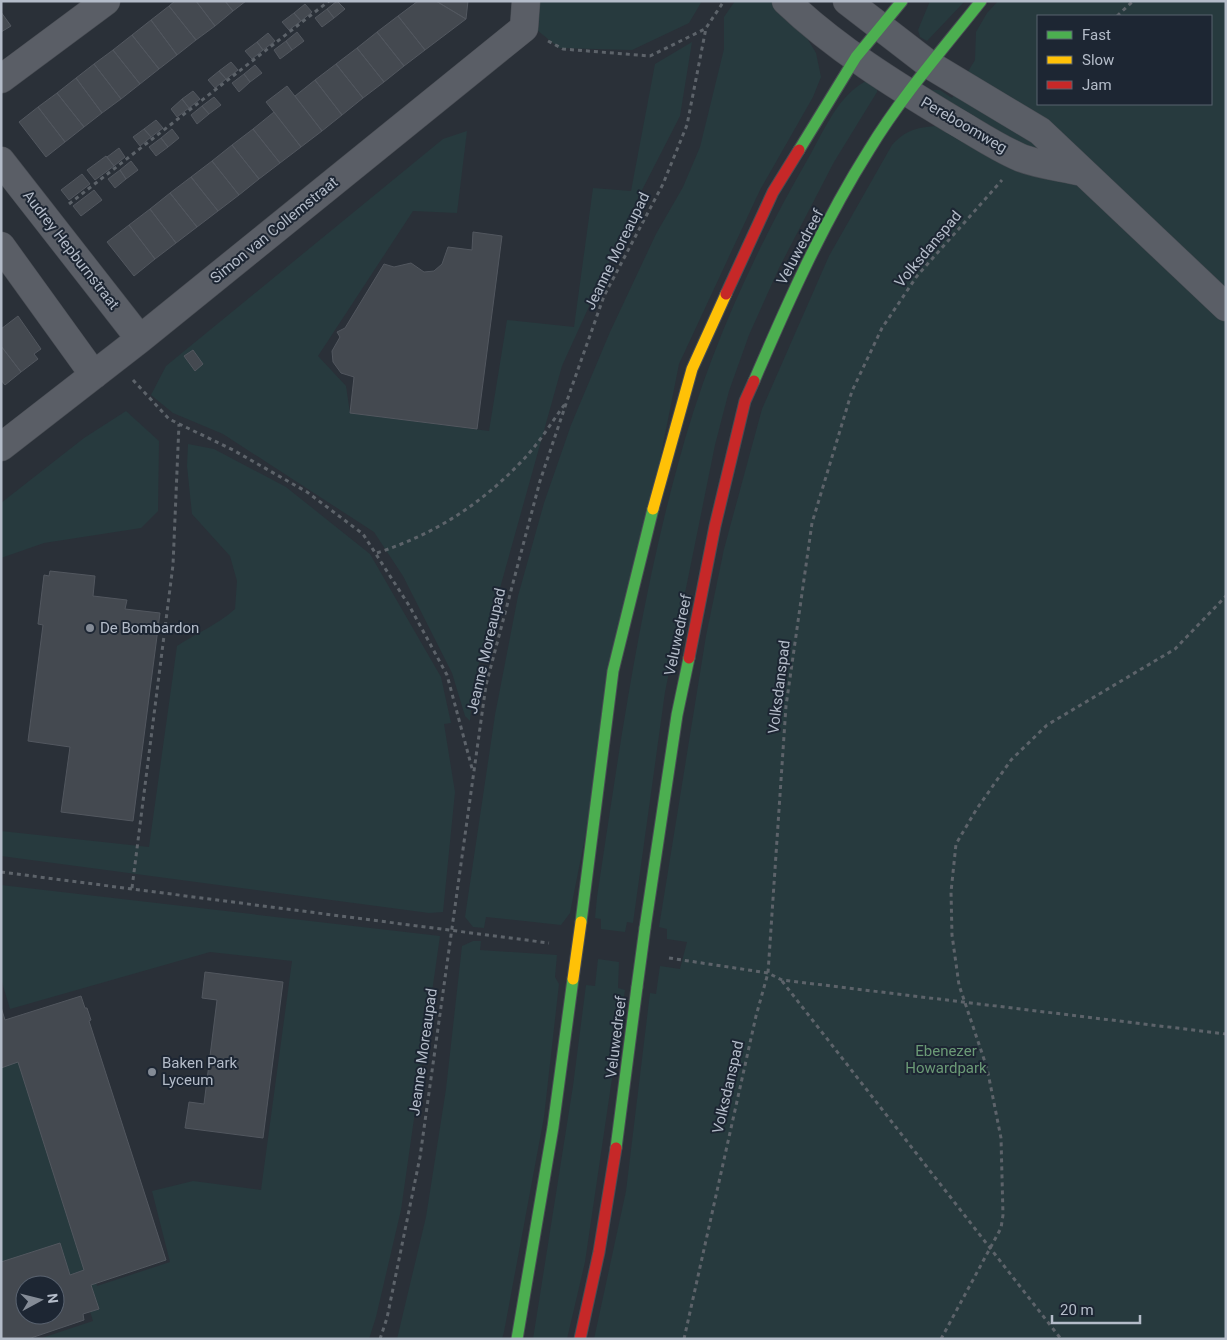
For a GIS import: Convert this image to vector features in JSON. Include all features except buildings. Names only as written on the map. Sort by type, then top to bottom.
[{"type":"main road","points":[[517,1339],[553,1127],[613,671],[651,517],[692,369],[773,192],[856,57],[902,1]]},
{"type":"main road","name":"Veluwedreef","points":[[580,1339],[599,1259],[620,1125],[645,928],[677,715],[715,526],[745,400],[798,279],[870,148],[930,65],[982,1]]},
{"type":"street","points":[[1,79],[106,1]]},
{"type":"street","points":[[524,28],[526,1]]},
{"type":"street","name":"Pereboomweg","points":[[786,1],[810,25],[909,93],[1020,157],[1082,172]]},
{"type":"street","name":"Pereboomweg","points":[[847,1],[930,65],[1040,130],[1082,172],[1094,180],[1197,282],[1226,307]]},
{"type":"street","name":"Simon van Collemstraat","points":[[1,448],[94,376],[524,28]]},
{"type":"street","name":"Audrey Hepburnstraat","points":[[1,161],[140,339]]},
{"type":"street","points":[[1,246],[94,376]]},
{"type":"path","points":[[48,221],[329,1]]},
{"type":"path","name":"Jeanne Moreaupad","points":[[380,1339],[387,1318],[420,1157],[486,685],[540,481],[567,402],[604,296],[663,184],[687,125],[706,28],[724,1]]},
{"type":"path","points":[[1118,15],[1133,1]]},
{"type":"path","points":[[524,28],[563,49],[650,56],[706,28]]},
{"type":"path","name":"Volksdanspad","points":[[684,1339],[756,1016],[768,973],[786,706],[812,523],[852,391],[882,328],[917,276],[1020,157]]},
{"type":"path","points":[[118,356],[136,387],[169,419],[307,492],[363,534],[410,607],[447,675],[474,775]]},
{"type":"path","points":[[377,554],[410,542],[448,523],[483,497],[522,461],[567,402]]},
{"type":"path","points":[[132,888],[173,565],[179,424]]},
{"type":"path","points":[[941,1339],[1001,1228],[1003,1216],[1001,1138],[987,1068],[959,985],[952,935],[952,892],[956,844],[976,810],[1011,760],[1047,725],[1174,649],[1226,596]]},
{"type":"path","points":[[782,980],[1061,1339]]},
{"type":"green space","points":[[540,1],[702,1],[689,23],[632,50],[559,48],[537,30]]},
{"type":"green space","points":[[735,1],[770,1],[796,24],[807,38],[816,53],[821,77],[813,97],[760,190],[679,364],[570,913],[561,925],[486,917],[484,928],[473,927],[465,917],[495,715],[518,596],[544,503],[571,425],[610,332],[656,234],[683,187],[700,147],[724,49],[724,17]]},
{"type":"green space","points":[[930,1],[965,1],[927,41],[920,37],[918,30]]},
{"type":"green space","name":"Ebenezer Howardpark","points":[[998,1],[1226,1],[1226,1339],[594,1339],[626,1191],[650,993],[656,994],[660,966],[680,969],[687,942],[667,939],[667,929],[659,927],[706,636],[724,549],[762,409],[829,256],[892,145],[911,131],[935,126],[945,110],[929,90],[940,90],[952,98],[975,60],[976,32],[987,13]]},
{"type":"green space","points":[[692,42],[680,116],[640,194],[562,366],[474,681],[470,721],[465,716],[452,673],[403,576],[374,532],[223,434],[173,413],[151,395],[166,366],[443,139],[467,131],[457,213],[413,211],[318,356],[346,386],[350,413],[489,431],[507,320],[574,327],[593,188],[631,191],[655,64]]},
{"type":"green space","points":[[871,79],[877,84],[877,92],[834,162],[779,268],[749,335],[729,391],[715,445],[665,692],[633,923],[627,922],[625,932],[601,929],[601,919],[595,918],[597,897],[631,679],[664,517],[689,425],[716,348],[766,236],[840,104],[849,93]]},
{"type":"green space","points":[[126,411],[159,441],[158,511],[141,528],[44,543],[1,558],[1,503],[84,438]]},
{"type":"green space","points":[[188,444],[214,449],[286,487],[370,554],[441,677],[451,723],[444,724],[455,792],[443,912],[429,913],[1,856],[1,831],[149,847],[177,646],[235,609],[237,581],[230,556],[192,514],[187,466]]},
{"type":"green space","points":[[1,885],[440,936],[401,1210],[369,1339],[39,1339],[93,1321],[78,1273],[70,1275],[1,1263],[1,1063],[21,1057],[97,1286],[170,1262],[152,1191],[193,1181],[261,1190],[292,961],[210,952],[10,1009],[1,979]]},
{"type":"green space","points":[[473,941],[481,941],[480,950],[557,955],[555,977],[559,984],[544,1117],[504,1332],[502,1339],[397,1339],[426,1217],[446,1089],[462,946]]},
{"type":"green space","points":[[598,959],[619,962],[618,988],[625,990],[585,1262],[567,1339],[533,1339],[573,1086],[586,985],[595,986]]},
{"type":"traffic: fast","points":[[799,150],[856,57],[902,1]]},
{"type":"traffic: fast","points":[[754,381],[807,263],[852,178],[881,130],[981,1]]},
{"type":"traffic: fast","points":[[581,922],[613,671],[653,509]]},
{"type":"traffic: fast","points":[[645,928],[677,715],[689,658]]},
{"type":"traffic: fast","points":[[637,987],[645,928]]},
{"type":"traffic: fast","points":[[517,1339],[553,1127],[573,979]]},
{"type":"traffic: fast","points":[[616,1148],[637,987]]},
{"type":"traffic: slow","points":[[653,509],[692,369],[726,294]]},
{"type":"traffic: slow","points":[[573,979],[581,922]]},
{"type":"traffic: jam","points":[[726,294],[773,192],[799,150]]},
{"type":"traffic: jam","points":[[689,658],[715,526],[745,401],[754,381]]},
{"type":"traffic: jam","points":[[580,1339],[599,1252],[616,1148]]},
{"type":"place","name":"De Bombardon","points":[[90,628]]},
{"type":"place","name":"Baken Park Lyceum","points":[[152,1072]]}]
